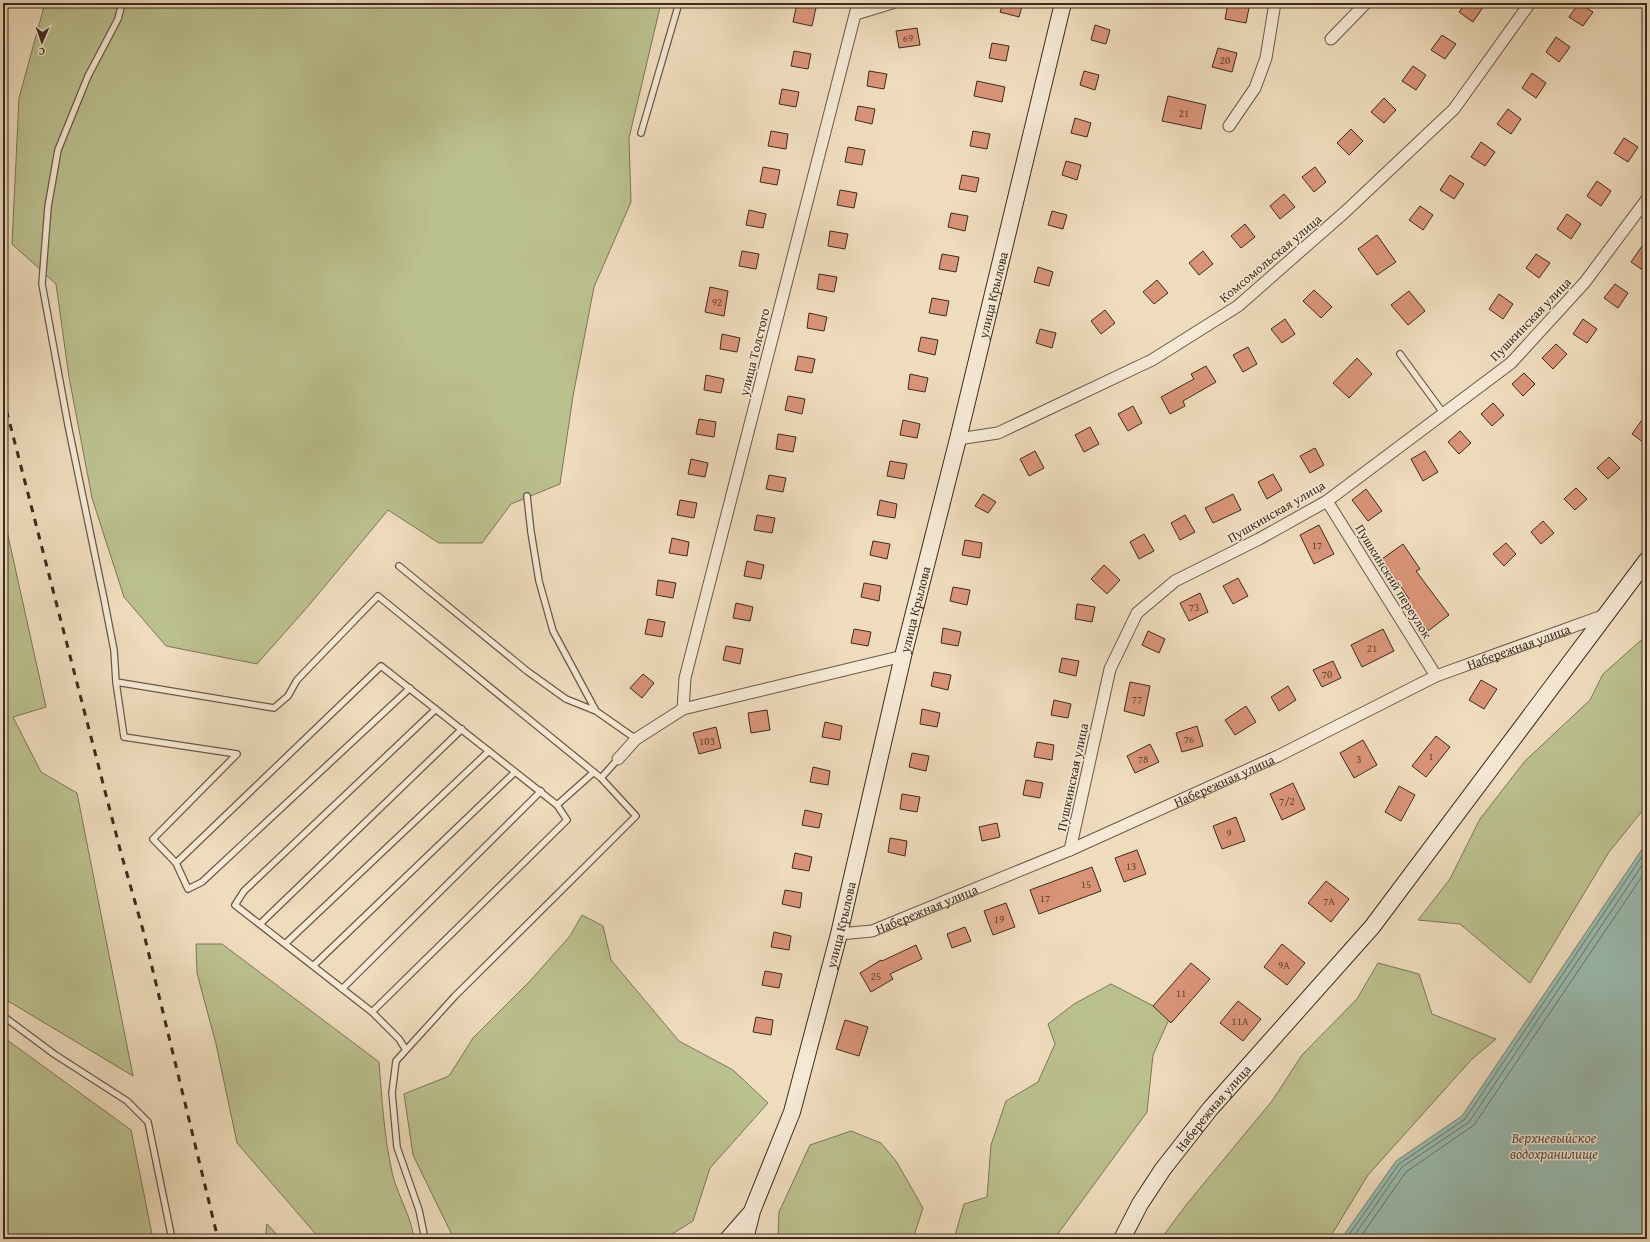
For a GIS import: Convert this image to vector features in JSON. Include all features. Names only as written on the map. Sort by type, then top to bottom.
[{"type":"main road","name":"улица Крылова","points":[[752,1211],[792,1112],[839,934],[903,656],[958,439],[1063,3]]},
{"type":"main road","name":"Набережная улица","points":[[1122,1239],[1140,1204],[1163,1169],[1210,1109],[1372,927],[1647,560]]},
{"type":"main road","points":[[728,1239],[752,1211]]},
{"type":"main road","points":[[745,1239],[752,1211]]},
{"type":"street","points":[[857,8],[892,3]]},
{"type":"street","points":[[1229,126],[1255,88],[1264,64],[1275,3]]},
{"type":"street","points":[[1332,39],[1366,3]]},
{"type":"street","name":"Комсомольская улица","points":[[958,439],[998,433],[1152,360],[1238,306],[1345,212],[1454,109],[1530,3]]},
{"type":"street","name":"улица Толстого","points":[[683,709],[685,678],[857,8]]},
{"type":"street","name":"Пушкинская улица","points":[[1070,850],[1110,670],[1137,613],[1175,581],[1258,539],[1327,501],[1385,456],[1444,414],[1511,363],[1585,282],[1647,199]]},
{"type":"street","name":"Пушкинский переулок","points":[[1327,501],[1436,676]]},
{"type":"street","name":"Набережная улица","points":[[839,934],[872,931],[1070,850],[1278,756],[1436,676],[1606,615]]},
{"type":"street","points":[[618,759],[636,739],[683,709],[903,656]]},
{"type":"lane","points":[[122,3],[118,18],[88,76],[58,150],[48,208],[42,284],[72,448],[114,650],[116,682],[124,737],[236,754],[153,839],[176,863],[188,889],[202,882],[410,688]]},
{"type":"lane","points":[[641,133],[678,3]]},
{"type":"lane","points":[[1400,354],[1444,414]]},
{"type":"lane","points":[[527,496],[539,581],[554,631],[596,711]]},
{"type":"lane","points":[[399,566],[526,671],[566,699],[596,711],[636,739]]},
{"type":"lane","points":[[116,682],[274,708],[288,696],[297,680],[378,596],[594,772],[636,816],[455,996],[396,1061],[392,1093],[397,1146],[419,1210],[425,1239]]},
{"type":"lane","points":[[176,863],[381,666],[410,688],[557,805],[567,820],[372,1012]]},
{"type":"lane","points":[[406,1050],[399,1039],[372,1012],[235,905],[244,891],[436,709]]},
{"type":"lane","points":[[260,924],[462,729]]},
{"type":"lane","points":[[285,944],[489,751]]},
{"type":"lane","points":[[601,778],[618,759]]},
{"type":"lane","points":[[313,966],[515,772]]},
{"type":"lane","points":[[557,805],[594,772]]},
{"type":"lane","points":[[342,989],[541,792]]},
{"type":"lane","points":[[3,1016],[54,1054],[127,1101],[148,1122],[172,1239]]},
{"type":"green space","points":[[45,3],[661,3],[629,138],[631,202],[594,287],[573,396],[560,484],[511,504],[482,543],[439,543],[388,510],[310,604],[257,664],[166,646],[124,597],[92,498],[69,377],[56,284],[12,244],[19,98]]},
{"type":"green space","points":[[3,513],[46,707],[13,717],[41,772],[77,793],[133,1076],[3,998]]},
{"type":"green space","points":[[1647,635],[1647,805],[1609,852],[1530,983],[1460,924],[1418,920],[1450,879],[1480,819],[1525,761],[1590,700],[1603,674]]},
{"type":"green space","points":[[582,915],[603,926],[611,960],[679,1041],[733,1070],[768,1103],[710,1168],[693,1221],[664,1239],[454,1239],[413,1155],[404,1094],[449,1076],[473,1038],[530,981],[570,936]]},
{"type":"green space","points":[[196,944],[222,944],[379,1062],[389,1158],[394,1180],[410,1222],[414,1239],[320,1239],[237,1143],[216,1044],[197,973]]},
{"type":"green space","points":[[1378,963],[1419,974],[1432,1014],[1496,1039],[1472,1059],[1368,1175],[1329,1239],[1161,1239],[1186,1205],[1272,1101],[1302,1055],[1357,999]]},
{"type":"green space","points":[[1111,984],[1171,1015],[1153,1055],[1147,1112],[1054,1239],[954,1239],[964,1204],[987,1197],[991,1145],[1006,1101],[1038,1082],[1055,1044],[1048,1024],[1074,1004]]},
{"type":"green space","points":[[3,1037],[131,1130],[153,1239],[3,1239]]},
{"type":"green space","points":[[851,1131],[881,1143],[896,1161],[923,1208],[913,1239],[778,1239],[779,1212],[810,1145]]},
{"type":"green space","points":[[267,1224],[281,1239],[265,1239]]},
{"type":"water","name":"Верхневыйское водохранилище","points":[[1647,842],[1647,1239],[1341,1239],[1396,1161],[1462,1116]]},
{"type":"building","points":[[797,3],[817,3],[812,26],[793,22]]},
{"type":"building","points":[[1003,3],[1023,3],[1019,17],[1000,12]]},
{"type":"building","points":[[1228,3],[1250,3],[1246,23],[1225,19]]},
{"type":"building","points":[[1466,3],[1477,3],[1483,7],[1473,22],[1459,12]]},
{"type":"building","points":[[1579,3],[1593,12],[1583,26],[1569,17]]},
{"type":"building","points":[[1095,25],[1110,30],[1106,44],[1091,40]]},
{"type":"building","points":[[917,28],[920,45],[899,48],[896,31]]},
{"type":"building","points":[[1442,35],[1456,44],[1445,59],[1431,50]]},
{"type":"building","points":[[1556,37],[1570,47],[1559,62],[1546,52]]},
{"type":"building","points":[[992,43],[1009,46],[1006,61],[989,58]]},
{"type":"building","points":[[1218,48],[1237,53],[1232,72],[1212,67]]},
{"type":"building","points":[[794,51],[811,54],[808,69],[791,66]]},
{"type":"building","points":[[1413,66],[1426,75],[1416,90],[1402,81]]},
{"type":"building","points":[[869,71],[887,74],[884,89],[867,86]]},
{"type":"building","points":[[1084,71],[1099,75],[1095,90],[1080,85]]},
{"type":"building","points":[[1532,73],[1546,83],[1536,98],[1522,88]]},
{"type":"building","points":[[977,81],[1005,87],[1002,102],[974,96]]},
{"type":"building","points":[[782,89],[799,92],[796,107],[779,104]]},
{"type":"building","points":[[1168,96],[1206,105],[1201,129],[1162,121]]},
{"type":"building","points":[[1384,98],[1396,110],[1384,123],[1371,112]]},
{"type":"building","points":[[858,106],[875,109],[872,124],[855,120]]},
{"type":"building","points":[[1508,109],[1521,119],[1511,134],[1497,124]]},
{"type":"building","points":[[1075,118],[1091,123],[1087,137],[1071,133]]},
{"type":"building","points":[[1351,129],[1363,141],[1349,155],[1337,143]]},
{"type":"building","points":[[771,131],[788,134],[786,149],[768,146]]},
{"type":"building","points":[[973,131],[990,134],[987,149],[970,146]]},
{"type":"building","points":[[1624,138],[1638,147],[1628,162],[1614,153]]},
{"type":"building","points":[[1481,142],[1495,152],[1485,166],[1471,157]]},
{"type":"building","points":[[848,147],[865,150],[862,165],[845,162]]},
{"type":"building","points":[[1066,161],[1081,165],[1077,180],[1062,175]]},
{"type":"building","points":[[763,167],[780,170],[777,185],[760,182]]},
{"type":"building","points":[[1315,167],[1326,182],[1314,192],[1302,177]]},
{"type":"building","points":[[962,175],[979,178],[976,192],[959,189]]},
{"type":"building","points":[[1450,175],[1464,184],[1454,199],[1440,190]]},
{"type":"building","points":[[1597,181],[1611,191],[1601,206],[1587,196]]},
{"type":"building","points":[[840,190],[857,193],[854,208],[837,205]]},
{"type":"building","points":[[1284,194],[1295,207],[1280,219],[1270,206]]},
{"type":"building","points":[[1420,206],[1433,215],[1423,230],[1409,220]]},
{"type":"building","points":[[749,210],[766,214],[763,228],[746,225]]},
{"type":"building","points":[[1052,211],[1067,215],[1063,229],[1048,225]]},
{"type":"building","points":[[951,213],[968,216],[965,231],[948,227]]},
{"type":"building","points":[[1567,214],[1581,224],[1571,239],[1557,229]]},
{"type":"building","points":[[1245,224],[1255,237],[1241,248],[1231,236]]},
{"type":"building","points":[[830,231],[848,234],[845,249],[828,246]]},
{"type":"building","points":[[1377,235],[1396,262],[1377,275],[1358,249]]},
{"type":"building","points":[[1647,239],[1647,273],[1631,262]]},
{"type":"building","points":[[742,251],[759,254],[756,269],[739,266]]},
{"type":"building","points":[[1203,251],[1213,264],[1199,275],[1189,263]]},
{"type":"building","points":[[942,254],[959,257],[956,272],[939,269]]},
{"type":"building","points":[[1536,254],[1550,263],[1539,278],[1526,268]]},
{"type":"building","points":[[1038,267],[1053,272],[1049,286],[1034,282]]},
{"type":"building","points":[[819,274],[837,277],[834,292],[817,289]]},
{"type":"building","points":[[1157,280],[1168,293],[1154,304],[1143,292]]},
{"type":"building","points":[[1615,284],[1628,293],[1618,308],[1604,298]]},
{"type":"building","points":[[710,287],[728,291],[724,316],[705,312]]},
{"type":"building","points":[[1314,290],[1332,307],[1321,318],[1303,301]]},
{"type":"building","points":[[1409,291],[1425,311],[1408,325],[1391,305]]},
{"type":"building","points":[[1499,294],[1513,304],[1503,319],[1489,309]]},
{"type":"building","points":[[932,298],[949,301],[946,316],[929,313]]},
{"type":"building","points":[[1105,310],[1115,323],[1101,334],[1091,321]]},
{"type":"building","points":[[809,313],[827,317],[824,331],[807,328]]},
{"type":"building","points":[[1285,319],[1295,334],[1282,343],[1271,329]]},
{"type":"building","points":[[1583,319],[1597,329],[1587,343],[1573,334]]},
{"type":"building","points":[[1040,329],[1056,333],[1052,348],[1036,343]]},
{"type":"building","points":[[722,334],[740,338],[737,352],[720,349]]},
{"type":"building","points":[[921,337],[938,340],[935,355],[918,351]]},
{"type":"building","points":[[1556,344],[1567,354],[1553,369],[1542,358]]},
{"type":"building","points":[[1248,347],[1257,364],[1243,372],[1233,355]]},
{"type":"building","points":[[798,356],[815,359],[812,373],[795,370]]},
{"type":"building","points":[[1357,358],[1372,374],[1349,398],[1333,383]]},
{"type":"building","points":[[1206,366],[1216,382],[1183,401],[1185,406],[1170,414],[1161,397],[1194,379],[1191,374]]},
{"type":"building","points":[[1524,373],[1535,384],[1523,396],[1512,384]]},
{"type":"building","points":[[910,374],[928,378],[925,392],[908,389]]},
{"type":"building","points":[[706,375],[724,379],[721,393],[704,390]]},
{"type":"building","points":[[788,396],[805,399],[802,414],[785,410]]},
{"type":"building","points":[[1493,403],[1504,415],[1492,426],[1481,414]]},
{"type":"building","points":[[1133,406],[1142,423],[1128,431],[1118,414]]},
{"type":"building","points":[[1647,413],[1647,445],[1632,434]]},
{"type":"building","points":[[699,419],[716,422],[714,437],[696,434]]},
{"type":"building","points":[[903,420],[920,424],[917,438],[900,435]]},
{"type":"building","points":[[1090,427],[1099,444],[1084,452],[1075,435]]},
{"type":"building","points":[[1460,431],[1471,443],[1459,454],[1448,442]]},
{"type":"building","points":[[778,434],[796,437],[793,452],[776,449]]},
{"type":"building","points":[[1315,448],[1324,465],[1310,473],[1300,456]]},
{"type":"building","points":[[1035,451],[1044,468],[1029,476],[1020,459]]},
{"type":"building","points":[[1425,451],[1438,472],[1423,481],[1411,459]]},
{"type":"building","points":[[1609,457],[1620,468],[1608,479],[1597,468]]},
{"type":"building","points":[[691,459],[708,463],[705,477],[688,474]]},
{"type":"building","points":[[890,461],[907,464],[904,479],[887,476]]},
{"type":"building","points":[[1273,474],[1282,490],[1267,499],[1258,482]]},
{"type":"building","points":[[769,475],[786,478],[783,492],[766,489]]},
{"type":"building","points":[[1576,488],[1587,499],[1575,510],[1564,499]]},
{"type":"building","points":[[1366,489],[1382,511],[1368,521],[1352,500]]},
{"type":"building","points":[[983,494],[996,502],[988,513],[975,506]]},
{"type":"building","points":[[1233,494],[1241,510],[1213,523],[1205,508]]},
{"type":"building","points":[[680,500],[697,503],[694,518],[677,515]]},
{"type":"building","points":[[880,500],[897,504],[895,518],[877,515]]},
{"type":"building","points":[[757,515],[775,518],[772,533],[754,530]]},
{"type":"building","points":[[1185,515],[1195,532],[1180,540],[1171,523]]},
{"type":"building","points":[[1543,521],[1554,533],[1541,544],[1531,532]]},
{"type":"building","points":[[1319,525],[1334,554],[1314,564],[1300,535]]},
{"type":"building","points":[[1144,534],[1154,551],[1139,559],[1130,542]]},
{"type":"building","points":[[672,538],[689,542],[687,556],[669,553]]},
{"type":"building","points":[[965,540],[982,543],[980,558],[962,555]]},
{"type":"building","points":[[873,541],[890,544],[887,559],[870,555]]},
{"type":"building","points":[[1506,543],[1516,554],[1504,566],[1493,554]]},
{"type":"building","points":[[1403,544],[1420,569],[1416,571],[1449,615],[1428,631],[1406,601],[1409,599],[1382,559]]},
{"type":"building","points":[[747,561],[764,565],[761,579],[744,576]]},
{"type":"building","points":[[1104,565],[1120,580],[1107,594],[1091,579]]},
{"type":"building","points":[[1238,578],[1248,596],[1233,604],[1223,586]]},
{"type":"building","points":[[658,580],[676,583],[673,598],[656,595]]},
{"type":"building","points":[[864,583],[881,586],[879,601],[861,597]]},
{"type":"building","points":[[953,587],[970,590],[967,605],[950,601]]},
{"type":"building","points":[[1200,593],[1208,612],[1189,621],[1180,603]]},
{"type":"building","points":[[736,603],[753,607],[750,621],[733,618]]},
{"type":"building","points":[[1077,604],[1095,607],[1092,622],[1075,619]]},
{"type":"building","points":[[648,619],[665,622],[662,637],[645,634]]},
{"type":"building","points":[[943,628],[961,632],[958,646],[941,643]]},
{"type":"building","points":[[854,629],[871,632],[868,646],[851,643]]},
{"type":"building","points":[[1383,629],[1394,651],[1362,667],[1351,645]]},
{"type":"building","points":[[1148,631],[1165,639],[1159,653],[1142,645]]},
{"type":"building","points":[[726,646],[743,649],[740,664],[723,660]]},
{"type":"building","points":[[1062,658],[1079,661],[1076,676],[1059,672]]},
{"type":"building","points":[[1333,661],[1341,678],[1322,687],[1313,670]]},
{"type":"building","points":[[934,672],[951,675],[948,690],[931,686]]},
{"type":"building","points":[[643,674],[654,683],[642,698],[630,688]]},
{"type":"building","points":[[1481,680],[1497,689],[1484,709],[1469,700]]},
{"type":"building","points":[[1130,682],[1150,686],[1144,716],[1124,711]]},
{"type":"building","points":[[1288,686],[1296,700],[1279,711],[1271,697]]},
{"type":"building","points":[[1054,700],[1071,704],[1068,718],[1051,715]]},
{"type":"building","points":[[1246,706],[1256,722],[1235,735],[1225,720]]},
{"type":"building","points":[[922,709],[940,713],[937,727],[920,724]]},
{"type":"building","points":[[767,710],[770,730],[751,733],[748,713]]},
{"type":"building","points":[[825,722],[842,726],[840,740],[822,737]]},
{"type":"building","points":[[1197,726],[1203,746],[1182,752],[1176,733]]},
{"type":"building","points":[[716,727],[721,748],[699,754],[693,733]]},
{"type":"building","points":[[1436,736],[1450,747],[1426,777],[1412,766]]},
{"type":"building","points":[[1363,740],[1377,765],[1354,778],[1340,753]]},
{"type":"building","points":[[1037,742],[1054,745],[1052,760],[1034,757]]},
{"type":"building","points":[[1150,744],[1159,762],[1135,773],[1127,756]]},
{"type":"building","points":[[912,753],[929,756],[926,771],[909,767]]},
{"type":"building","points":[[813,767],[830,771],[828,785],[810,782]]},
{"type":"building","points":[[1026,780],[1043,783],[1040,798],[1023,795]]},
{"type":"building","points":[[1293,783],[1305,809],[1282,820],[1270,794]]},
{"type":"building","points":[[1399,786],[1415,795],[1401,821],[1385,812]]},
{"type":"building","points":[[902,794],[920,797],[917,812],[900,809]]},
{"type":"building","points":[[805,810],[822,814],[819,828],[802,825]]},
{"type":"building","points":[[1236,817],[1245,841],[1222,849],[1213,826]]},
{"type":"building","points":[[997,823],[1000,837],[982,841],[979,827]]},
{"type":"building","points":[[890,838],[907,841],[905,856],[888,852]]},
{"type":"building","points":[[1137,850],[1146,874],[1124,882],[1115,858]]},
{"type":"building","points":[[795,853],[812,857],[809,871],[792,868]]},
{"type":"building","points":[[1092,867],[1101,891],[1039,914],[1030,890]]},
{"type":"building","points":[[1326,881],[1349,899],[1331,922],[1308,903]]},
{"type":"building","points":[[785,890],[802,893],[800,908],[782,904]]},
{"type":"building","points":[[1006,903],[1015,927],[993,935],[984,911]]},
{"type":"building","points":[[965,927],[971,941],[952,948],[947,934]]},
{"type":"building","points":[[774,932],[791,936],[789,950],[771,947]]},
{"type":"building","points":[[1282,944],[1305,963],[1287,985],[1264,967]]},
{"type":"building","points":[[916,945],[922,959],[890,974],[893,979],[871,992],[860,973],[881,960],[882,961]]},
{"type":"building","points":[[1191,963],[1210,979],[1171,1023],[1153,1006]]},
{"type":"building","points":[[765,971],[782,974],[779,988],[762,985]]},
{"type":"building","points":[[1238,1001],[1261,1019],[1243,1041],[1220,1023]]},
{"type":"building","points":[[756,1017],[773,1020],[771,1035],[753,1032]]},
{"type":"building","points":[[845,1020],[868,1027],[859,1056],[836,1049]]},
{"type":"railway","points":[[3,397],[121,853],[143,930],[218,1239]]}]
